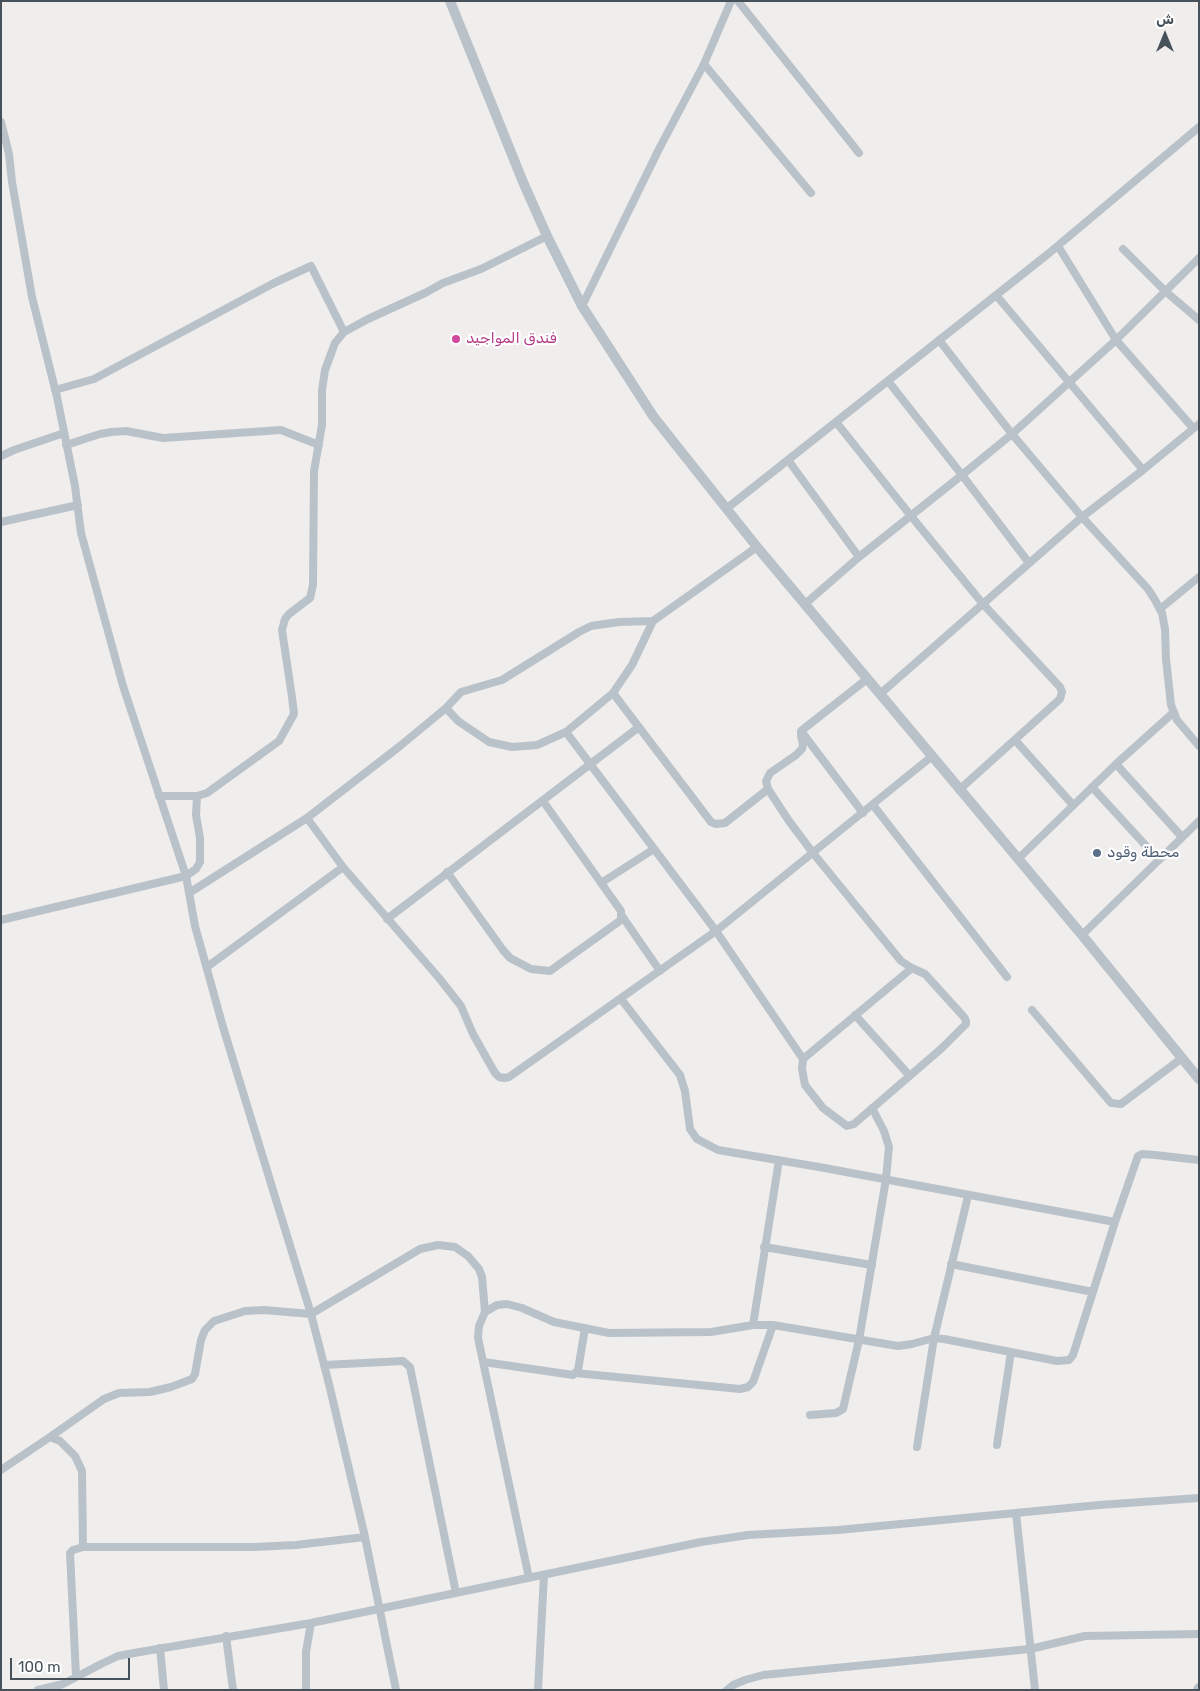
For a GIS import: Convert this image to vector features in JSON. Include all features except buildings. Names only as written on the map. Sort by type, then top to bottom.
[{"type":"street","points":[[450,1],[523,182],[547,236],[582,306],[654,416],[757,547],[1082,935],[1199,1079]]},
{"type":"street","points":[[582,306],[659,149],[704,64],[731,1]]},
{"type":"street","points":[[738,1],[859,153]]},
{"type":"street","points":[[704,64],[811,192]]},
{"type":"street","points":[[1,122],[9,154],[32,297],[64,433],[78,505],[81,533],[120,678],[186,876],[195,926],[206,967],[238,1079],[311,1314],[365,1537],[396,1690]]},
{"type":"street","points":[[726,509],[1058,246],[1199,127]]},
{"type":"street","points":[[159,796],[197,796],[207,793],[279,741],[294,714],[282,630],[285,619],[289,614],[310,598],[313,585],[314,471],[322,426],[322,390],[325,370],[334,343],[344,332],[443,283],[481,269],[547,236]]},
{"type":"street","points":[[880,694],[1082,517],[1196,426],[1116,340],[1058,246]]},
{"type":"street","points":[[1123,249],[1165,291],[1199,320]]},
{"type":"street","points":[[805,604],[859,557],[1012,434],[1116,340],[1199,258]]},
{"type":"street","points":[[55,390],[94,379],[200,321],[311,266],[344,332]]},
{"type":"street","points":[[996,295],[1143,470]]},
{"type":"street","points":[[940,340],[1012,434],[1082,517],[1148,589],[1160,609],[1165,629],[1166,659],[1174,712],[1177,720],[1199,746]]},
{"type":"street","points":[[888,381],[1029,563]]},
{"type":"street","points":[[836,422],[982,604],[1060,687],[1062,692],[1060,699],[960,790]]},
{"type":"street","points":[[66,445],[111,432],[126,431],[163,438],[281,430],[319,445]]},
{"type":"street","points":[[1,456],[64,433]]},
{"type":"street","points":[[788,460],[859,557]]},
{"type":"street","points":[[1,522],[78,505]]},
{"type":"street","points":[[446,708],[458,722],[489,742],[512,747],[537,745],[566,732],[613,693],[632,665],[654,621],[757,547]]},
{"type":"street","points":[[1160,609],[1199,576]]},
{"type":"street","points":[[189,893],[307,818],[400,746],[446,708],[461,692],[502,680],[591,626],[619,622],[654,621]]},
{"type":"street","points":[[566,732],[716,932],[803,1059],[802,1069],[805,1085],[823,1108],[847,1126],[854,1124],[942,1048],[966,1022],[964,1017],[925,974],[900,961],[813,853],[768,790],[766,781],[770,773],[802,749],[802,731],[867,679]]},
{"type":"street","points":[[613,693],[711,822],[716,824],[725,823],[768,790]]},
{"type":"street","points":[[1018,859],[1116,764],[1174,712]]},
{"type":"street","points":[[387,919],[639,727]]},
{"type":"street","points":[[802,731],[863,813]]},
{"type":"street","points":[[1015,740],[1073,805]]},
{"type":"street","points":[[307,818],[342,867],[461,1006],[472,1034],[495,1073],[499,1077],[509,1077],[716,932],[932,757]]},
{"type":"street","points":[[1116,764],[1182,837]]},
{"type":"street","points":[[1092,787],[1159,860]]},
{"type":"street","points":[[1,920],[186,876],[196,869],[200,862],[200,838],[196,815],[197,796]]},
{"type":"street","points":[[543,801],[621,911],[622,916],[660,971]]},
{"type":"street","points":[[873,805],[1007,977]]},
{"type":"street","points":[[1082,935],[1199,821]]},
{"type":"street","points":[[601,883],[654,849]]},
{"type":"street","points":[[206,967],[342,867]]},
{"type":"street","points":[[447,872],[510,958],[531,969],[550,971],[621,920],[622,916]]},
{"type":"street","points":[[803,1059],[912,968]]},
{"type":"street","points":[[621,999],[680,1075],[685,1091],[690,1129],[698,1138],[718,1150],[1115,1222]]},
{"type":"street","points":[[1032,1010],[1111,1103],[1121,1104],[1182,1058]]},
{"type":"street","points":[[855,1015],[909,1075]]},
{"type":"street","points":[[810,1415],[836,1413],[844,1409],[860,1340],[886,1179],[889,1147],[884,1131],[872,1108]]},
{"type":"street","points":[[485,1312],[497,1305],[507,1304],[522,1308],[554,1322],[609,1333],[711,1332],[753,1325],[773,1325],[898,1346],[934,1338],[944,1338],[1011,1352],[1057,1360],[1068,1360],[1073,1355],[1138,1156],[1142,1154],[1199,1160]]},
{"type":"street","points":[[753,1325],[779,1160]]},
{"type":"street","points":[[916,1447],[934,1338],[968,1196]]},
{"type":"street","points":[[1,1470],[104,1399],[119,1393],[157,1390],[186,1383],[192,1379],[195,1374],[201,1340],[205,1330],[214,1321],[245,1311],[255,1310],[311,1314],[420,1249],[438,1245],[455,1247],[468,1256],[479,1269],[482,1277],[485,1312],[478,1331],[529,1578]]},
{"type":"street","points":[[764,1247],[872,1265]]},
{"type":"street","points":[[952,1264],[1093,1292]]},
{"type":"street","points":[[484,1362],[573,1375],[575,1373],[740,1389],[748,1387],[753,1382],[773,1325]]},
{"type":"street","points":[[575,1373],[578,1370],[585,1328]]},
{"type":"street","points":[[997,1445],[1011,1352]]},
{"type":"street","points":[[324,1365],[403,1360],[410,1367],[456,1593]]},
{"type":"street","points":[[50,1437],[60,1441],[75,1456],[82,1471],[82,1547]]},
{"type":"street","points":[[38,1690],[63,1684],[118,1656],[226,1636],[311,1623],[701,1542],[748,1535],[838,1530],[1199,1498]]},
{"type":"street","points":[[1016,1513],[1035,1690]]},
{"type":"street","points":[[76,1676],[70,1553],[73,1550],[82,1547],[254,1547],[296,1545],[365,1537]]},
{"type":"street","points":[[538,1690],[544,1575]]},
{"type":"street","points":[[306,1690],[306,1652],[311,1623]]},
{"type":"street","points":[[727,1690],[745,1680],[764,1675],[1030,1649],[1085,1636],[1199,1634]]},
{"type":"street","points":[[226,1636],[233,1690]]},
{"type":"street","points":[[160,1648],[164,1690]]},
{"type":"place","name":"فندق المواجيد","points":[[456,339]]},
{"type":"place","name":"محطة وقود","points":[[1097,853]]}]
